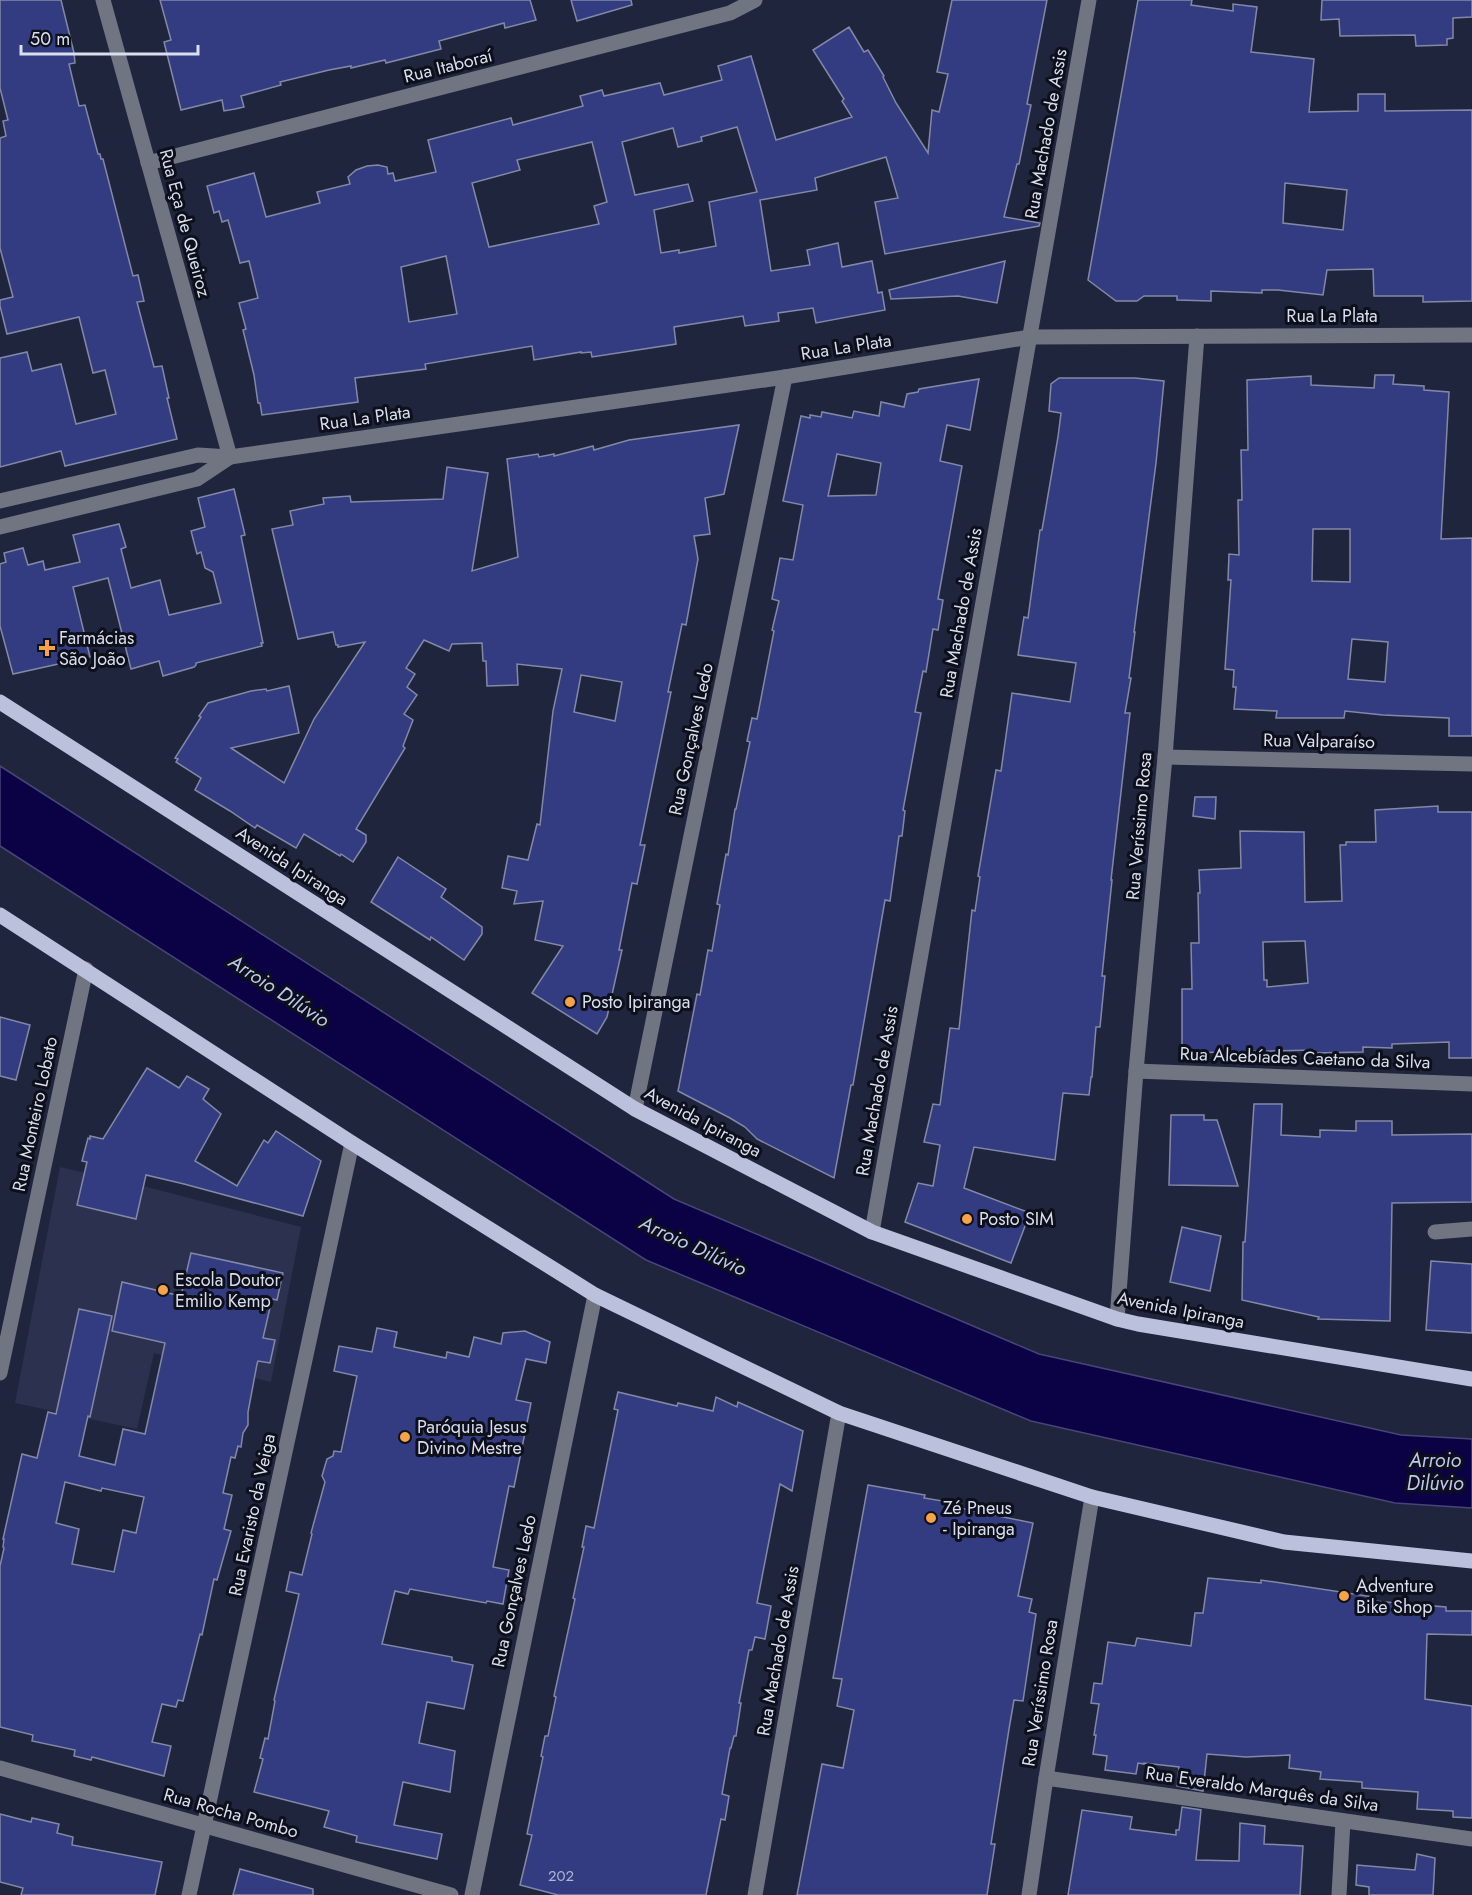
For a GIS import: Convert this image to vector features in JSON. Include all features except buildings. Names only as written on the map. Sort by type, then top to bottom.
[{"type":"main road","name":"Avenida Ipiranga","points":[[0,702],[635,1109],[872,1232],[1117,1319],[1472,1379]]},
{"type":"main road","points":[[0,915],[352,1143],[595,1295],[838,1413],[1092,1497],[1284,1542],[1472,1561]]},
{"type":"street","name":"Rua Eça de Queiroz","points":[[103,0],[230,457]]},
{"type":"street","name":"Rua Itaboraí","points":[[148,163],[730,13],[754,0]]},
{"type":"street","name":"Rua Machado de Assis","points":[[872,1232],[1089,0]]},
{"type":"street","name":"Rua La Plata","points":[[0,501],[198,455],[230,457],[785,377],[1030,337],[1472,335]]},
{"type":"street","name":"Rua Veríssimo Rosa","points":[[1117,1319],[1136,1071],[1165,757],[1197,336]]},
{"type":"street","name":"Rua Gonçalves Ledo","points":[[635,1109],[785,377]]},
{"type":"street","name":"Rua La Plata","points":[[0,527],[197,479],[230,457]]},
{"type":"street","name":"Rua Valparaíso","points":[[1165,757],[1472,764]]},
{"type":"street","name":"Rua Monteiro Lobato","points":[[0,1373],[86,969]]},
{"type":"street","name":"Rua Alcebíades Caetano da Silva","points":[[1136,1071],[1472,1084]]},
{"type":"street","name":"Rua Evaristo da Veiga","points":[[189,1895],[352,1143]]},
{"type":"street","points":[[1435,1232],[1472,1229]]},
{"type":"street","name":"Rua Gonçalves Ledo","points":[[472,1895],[595,1295]]},
{"type":"street","name":"Rua Machado de Assis","points":[[755,1895],[838,1413]]},
{"type":"street","name":"Rua Veríssimo Rosa","points":[[1029,1895],[1092,1497]]},
{"type":"street","name":"Rua Rocha Pombo","points":[[0,1768],[451,1895]]},
{"type":"street","name":"Rua Everaldo Marquês da Silva","points":[[1046,1778],[1472,1839]]},
{"type":"street","points":[[1339,1895],[1343,1821]]},
{"type":"shaded area","name":"Escola Doutor Emilio Kemp","points":[[60,1167],[301,1227],[271,1382],[154,1353],[137,1429],[15,1403]]},
{"type":"water","name":"Arroio Dilúvio","points":[[0,766],[674,1199],[1039,1354],[1401,1435],[1472,1439],[1472,1508],[1395,1503],[1031,1421],[646,1260],[0,846]]},
{"type":"place","name":"Farmácias São João","points":[[47,648]]},
{"type":"place","name":"Posto Ipiranga","points":[[570,1002]]},
{"type":"place","name":"Posto SIM","points":[[967,1219]]},
{"type":"place","name":"Escola Doutor Emilio Kemp","points":[[163,1290]]},
{"type":"place","name":"Paróquia Jesus Divino Mestre","points":[[405,1437]]},
{"type":"place","name":"Zé Pneus - Ipiranga","points":[[931,1518]]},
{"type":"place","name":"Adventure Bike Shop","points":[[1344,1596]]}]
